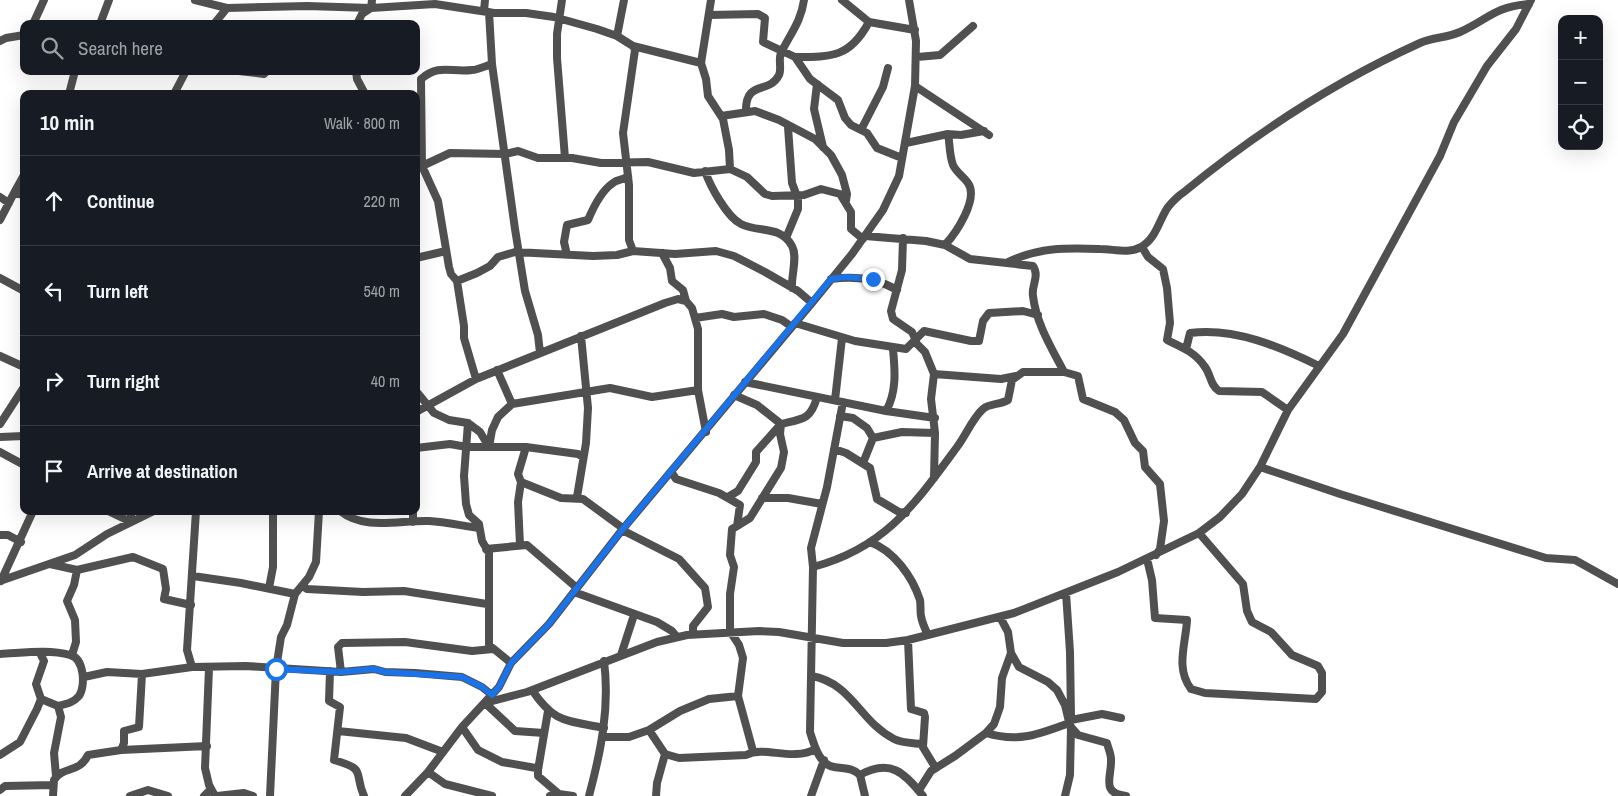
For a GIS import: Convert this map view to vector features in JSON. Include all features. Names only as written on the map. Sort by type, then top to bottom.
[{"type":"street","points":[[35,20],[44,0]]},
{"type":"street","points":[[102,20],[109,0]]},
{"type":"street","points":[[195,0],[208,1],[227,8],[258,3],[371,4],[425,2],[487,11],[526,13],[560,18],[617,36],[633,46],[701,63]]},
{"type":"street","points":[[485,0],[504,154],[525,291],[538,335],[540,352]]},
{"type":"street","points":[[562,0],[557,34],[558,87],[565,158]]},
{"type":"street","points":[[617,36],[624,0]]},
{"type":"street","points":[[711,0],[701,63],[706,79],[708,96],[721,116],[730,150],[730,169]]},
{"type":"street","points":[[746,112],[747,97],[750,93],[755,89],[774,82],[780,74],[780,54],[799,23],[804,0]]},
{"type":"street","points":[[842,0],[869,22],[915,30]]},
{"type":"street","points":[[405,796],[428,772],[462,727],[499,687],[511,663],[549,624],[623,529],[706,432],[734,395],[794,325],[864,237],[895,187],[906,144],[915,86],[917,57],[915,30],[909,1]]},
{"type":"street","points":[[1008,262],[1038,251],[1103,249],[1126,251],[1142,247],[1150,242],[1168,208],[1177,198],[1213,168],[1325,92],[1423,42],[1447,38],[1496,10],[1510,5],[1530,2]]},
{"type":"street","points":[[485,703],[532,690],[604,661],[677,636],[730,632],[780,632],[855,643],[908,640],[1000,617],[1066,593],[1156,555],[1200,533],[1237,501],[1260,467],[1288,410],[1343,334],[1440,156],[1454,122],[1487,66],[1516,29],[1530,2]]},
{"type":"street","points":[[359,20],[371,4]]},
{"type":"street","points":[[217,20],[227,8]]},
{"type":"street","points":[[709,15],[758,14],[765,18],[762,42],[795,57],[810,79],[838,100],[845,118],[867,133],[877,148],[902,158]]},
{"type":"street","points":[[795,57],[834,55],[853,46],[869,22]]},
{"type":"street","points":[[917,57],[940,55],[973,26]]},
{"type":"street","points":[[0,41],[6,38],[20,36]]},
{"type":"street","points":[[632,251],[628,240],[628,176],[623,133],[635,55],[633,46]]},
{"type":"street","points":[[420,122],[421,79],[430,72],[450,68],[471,71],[492,64]]},
{"type":"street","points":[[861,130],[883,87],[888,68]]},
{"type":"street","points":[[69,90],[75,75]]},
{"type":"street","points":[[176,90],[184,75]]},
{"type":"street","points":[[356,75],[363,90]]},
{"type":"street","points":[[816,84],[814,109],[823,147]]},
{"type":"street","points":[[906,144],[948,134],[986,133],[915,86]]},
{"type":"street","points":[[721,116],[755,111],[814,139],[831,155],[842,175],[847,194],[846,201]]},
{"type":"street","points":[[786,238],[798,209],[792,183],[788,127]]},
{"type":"street","points":[[945,245],[955,234],[966,212],[971,191],[968,182],[954,167],[948,134]]},
{"type":"street","points":[[420,165],[450,153],[504,154],[518,151],[538,158],[565,158],[601,163],[648,162],[685,172],[730,169],[747,177],[765,194],[772,196],[796,195],[821,189],[840,194],[846,201],[850,212],[851,229],[864,237],[903,238],[945,245],[970,259],[1033,266]]},
{"type":"street","points":[[420,167],[438,201],[451,274],[457,281],[464,338],[476,378]]},
{"type":"street","points":[[705,171],[709,183],[732,218],[742,224],[781,233],[786,238],[793,248],[792,288]]},
{"type":"street","points":[[567,255],[564,242],[567,225],[588,220],[600,196],[613,183],[620,182],[628,176]]},
{"type":"street","points":[[0,220],[20,182]]},
{"type":"street","points":[[14,193],[20,194]]},
{"type":"street","points":[[0,197],[9,203]]},
{"type":"street","points":[[903,238],[902,270],[891,311],[893,318],[912,332],[915,341],[925,352],[934,374],[931,399],[936,433],[934,478]]},
{"type":"street","points":[[1142,247],[1148,257],[1163,269],[1167,288],[1170,323],[1167,340],[1186,349],[1200,359],[1215,388],[1225,392],[1262,392],[1288,410]]},
{"type":"street","points":[[457,281],[490,266],[498,257],[519,252],[567,255],[617,255],[632,251],[675,254],[716,251],[734,256],[792,288],[812,302]]},
{"type":"street","points":[[1038,251],[1033,266],[1036,274],[1032,293],[1038,315],[1064,372]]},
{"type":"street","points":[[420,257],[446,252]]},
{"type":"street","points":[[662,253],[670,268],[672,281],[683,290],[686,300],[692,308],[698,329],[698,390],[706,432]]},
{"type":"street","points":[[831,279],[845,277],[873,279],[886,283],[897,290]]},
{"type":"street","points":[[0,278],[20,289]]},
{"type":"street","points":[[420,410],[476,378],[665,303],[678,299],[686,300]]},
{"type":"street","points":[[695,318],[722,314],[734,317],[764,314],[794,325],[842,338],[893,349],[906,349],[924,331],[976,342],[981,338],[983,320],[986,314],[1023,311],[1038,315]]},
{"type":"street","points":[[1186,349],[1190,333],[1205,331],[1233,334],[1279,348],[1318,366]]},
{"type":"street","points":[[577,497],[588,408],[581,336]]},
{"type":"street","points":[[842,338],[840,416],[811,548],[813,567],[810,732],[816,749],[830,766],[851,768],[860,775],[865,796]]},
{"type":"street","points":[[886,411],[893,394],[895,368],[893,349]]},
{"type":"street","points":[[0,356],[20,364]]},
{"type":"street","points":[[497,370],[512,404]]},
{"type":"street","points":[[813,567],[852,554],[906,513],[934,478],[984,408],[1008,400],[1012,380],[1023,372],[1031,371],[1064,372],[1078,376],[1083,399],[1116,412],[1124,420],[1135,443],[1143,451],[1145,467],[1160,484],[1164,521],[1160,549],[1156,555]]},
{"type":"street","points":[[934,374],[1000,379],[1020,375]]},
{"type":"street","points":[[745,382],[886,411],[935,418]]},
{"type":"street","points":[[489,447],[492,430],[498,416],[512,404],[586,390],[610,388],[652,397],[698,390]]},
{"type":"street","points":[[0,424],[20,393]]},
{"type":"street","points":[[734,395],[769,413],[781,424]]},
{"type":"street","points":[[420,396],[428,407],[440,417],[468,424],[480,432],[489,447]]},
{"type":"street","points":[[728,497],[738,491],[753,467],[756,452],[781,424],[808,417],[815,408],[817,397]]},
{"type":"street","points":[[840,416],[853,418],[867,428],[873,438]]},
{"type":"street","points":[[468,424],[464,476],[466,504],[469,515],[479,528],[489,553],[488,645],[511,663]]},
{"type":"street","points":[[753,751],[738,696],[743,658],[739,645],[730,632],[730,594],[734,567],[730,555],[730,537],[732,529],[750,518],[781,468],[784,452],[780,434],[781,424]]},
{"type":"street","points":[[873,438],[902,432],[936,433]]},
{"type":"street","points":[[0,437],[20,436]]},
{"type":"street","points":[[864,463],[873,438]]},
{"type":"street","points":[[420,448],[450,444],[467,447],[526,447],[578,454],[583,457]]},
{"type":"street","points":[[520,545],[518,502],[521,482],[518,474],[526,447]]},
{"type":"street","points":[[834,449],[864,463],[870,468],[877,499],[899,512],[906,513]]},
{"type":"street","points":[[0,452],[20,463]]},
{"type":"street","points":[[1260,467],[1321,488],[1546,558],[1575,560],[1618,584]]},
{"type":"street","points":[[672,473],[676,479],[728,497],[740,505],[737,526]]},
{"type":"street","points":[[521,482],[562,498],[577,497],[583,499],[623,529],[679,559],[705,588],[708,607],[693,626],[693,634]]},
{"type":"street","points":[[762,498],[788,498],[822,504]]},
{"type":"street","points":[[1,581],[21,542],[31,515]]},
{"type":"street","points":[[116,515],[131,522]]},
{"type":"street","points":[[131,515],[131,522]]},
{"type":"street","points":[[1,581],[75,555],[146,515]]},
{"type":"street","points":[[192,667],[188,650],[196,515]]},
{"type":"street","points":[[269,588],[274,567],[273,515]]},
{"type":"street","points":[[270,796],[276,669],[281,637],[287,625],[295,594],[303,586],[316,562],[319,515]]},
{"type":"street","points":[[345,515],[351,520],[365,522],[398,524],[432,521],[479,528]]},
{"type":"street","points":[[413,515],[413,522]]},
{"type":"street","points":[[1147,559],[1152,580],[1155,618],[1187,620],[1182,662],[1184,675],[1191,689],[1205,693],[1316,698],[1322,692],[1323,679],[1318,666],[1292,655],[1270,632],[1252,622],[1247,611],[1243,584],[1200,533]]},
{"type":"street","points":[[0,535],[8,535],[21,542]]},
{"type":"street","points":[[870,542],[883,547],[913,584],[920,602],[921,616],[928,634]]},
{"type":"street","points":[[486,549],[527,545],[575,590],[664,626],[677,636]]},
{"type":"street","points":[[50,564],[78,570],[133,557],[140,558],[163,569],[166,589],[164,599],[191,604]]},
{"type":"street","points":[[72,655],[76,642],[75,620],[67,601],[78,570]]},
{"type":"street","points":[[193,576],[295,594]]},
{"type":"street","points":[[303,586],[307,589],[363,592],[404,591],[487,604]]},
{"type":"street","points":[[1065,796],[1070,775],[1071,724],[1070,652],[1066,593]]},
{"type":"street","points":[[621,655],[634,615]]},
{"type":"street","points":[[1000,617],[1008,632],[1012,653],[1019,667],[1057,690],[1071,724],[1081,737],[1101,740],[1107,744],[1111,758],[1109,784],[1111,790],[1118,795],[1126,796]]},
{"type":"street","points":[[908,640],[911,709],[924,713],[923,747]]},
{"type":"street","points":[[341,672],[338,647],[342,643],[405,642],[472,652],[493,649]]},
{"type":"street","points":[[0,756],[20,742],[41,699],[36,684],[44,661],[40,652]]},
{"type":"street","points":[[0,654],[40,652],[72,655],[77,659],[84,677],[80,694],[72,702],[58,706],[41,699]]},
{"type":"street","points":[[921,793],[926,776],[935,767],[955,756],[986,733],[997,718],[1002,678],[1012,653]]},
{"type":"street","points":[[589,796],[604,728],[607,691],[604,661]]},
{"type":"street","points":[[84,677],[107,672],[142,674],[197,665],[209,668],[246,666],[341,672],[374,669],[385,672],[462,677],[482,687],[492,695]]},
{"type":"street","points":[[209,668],[206,768],[214,794]]},
{"type":"street","points":[[330,670],[329,701],[340,707],[334,760],[349,765],[360,773],[364,796]]},
{"type":"street","points":[[121,750],[124,743],[124,731],[139,727],[142,674]]},
{"type":"street","points":[[812,676],[838,684],[871,723],[894,739],[921,744],[935,767]]},
{"type":"street","points":[[532,690],[548,711],[568,722],[604,728]]},
{"type":"street","points":[[602,737],[628,737],[649,730],[691,705],[709,698],[738,696]]},
{"type":"street","points":[[485,703],[515,731],[544,733]]},
{"type":"street","points":[[53,796],[53,785],[56,776],[54,753],[62,717],[58,706]]},
{"type":"street","points":[[548,711],[538,776],[554,795],[573,796]]},
{"type":"street","points":[[986,733],[997,736],[1031,737],[1102,714],[1121,718]]},
{"type":"street","points":[[462,727],[478,750],[502,762],[538,770]]},
{"type":"street","points":[[649,730],[665,754],[679,758],[746,755],[753,751],[802,755],[816,749]]},
{"type":"street","points":[[338,731],[406,738],[443,752]]},
{"type":"street","points":[[56,776],[61,772],[79,768],[88,756],[121,750],[207,746]]},
{"type":"street","points":[[656,796],[657,783],[665,754]]},
{"type":"street","points":[[811,796],[824,760]]},
{"type":"street","points":[[860,775],[873,768],[895,770],[906,775],[921,793]]},
{"type":"street","points":[[428,772],[445,784],[492,796]]},
{"type":"street","points":[[0,790],[5,786],[53,785]]},
{"type":"street","points":[[130,796],[148,790],[168,796]]},
{"type":"street","points":[[204,796],[244,793],[253,796]]},
{"type":"route","points":[[276,669],[341,672],[374,669],[385,672],[462,677],[482,687],[492,695],[499,687],[511,663],[549,624],[622,530],[672,473],[831,279],[845,277],[873,279]]}]
